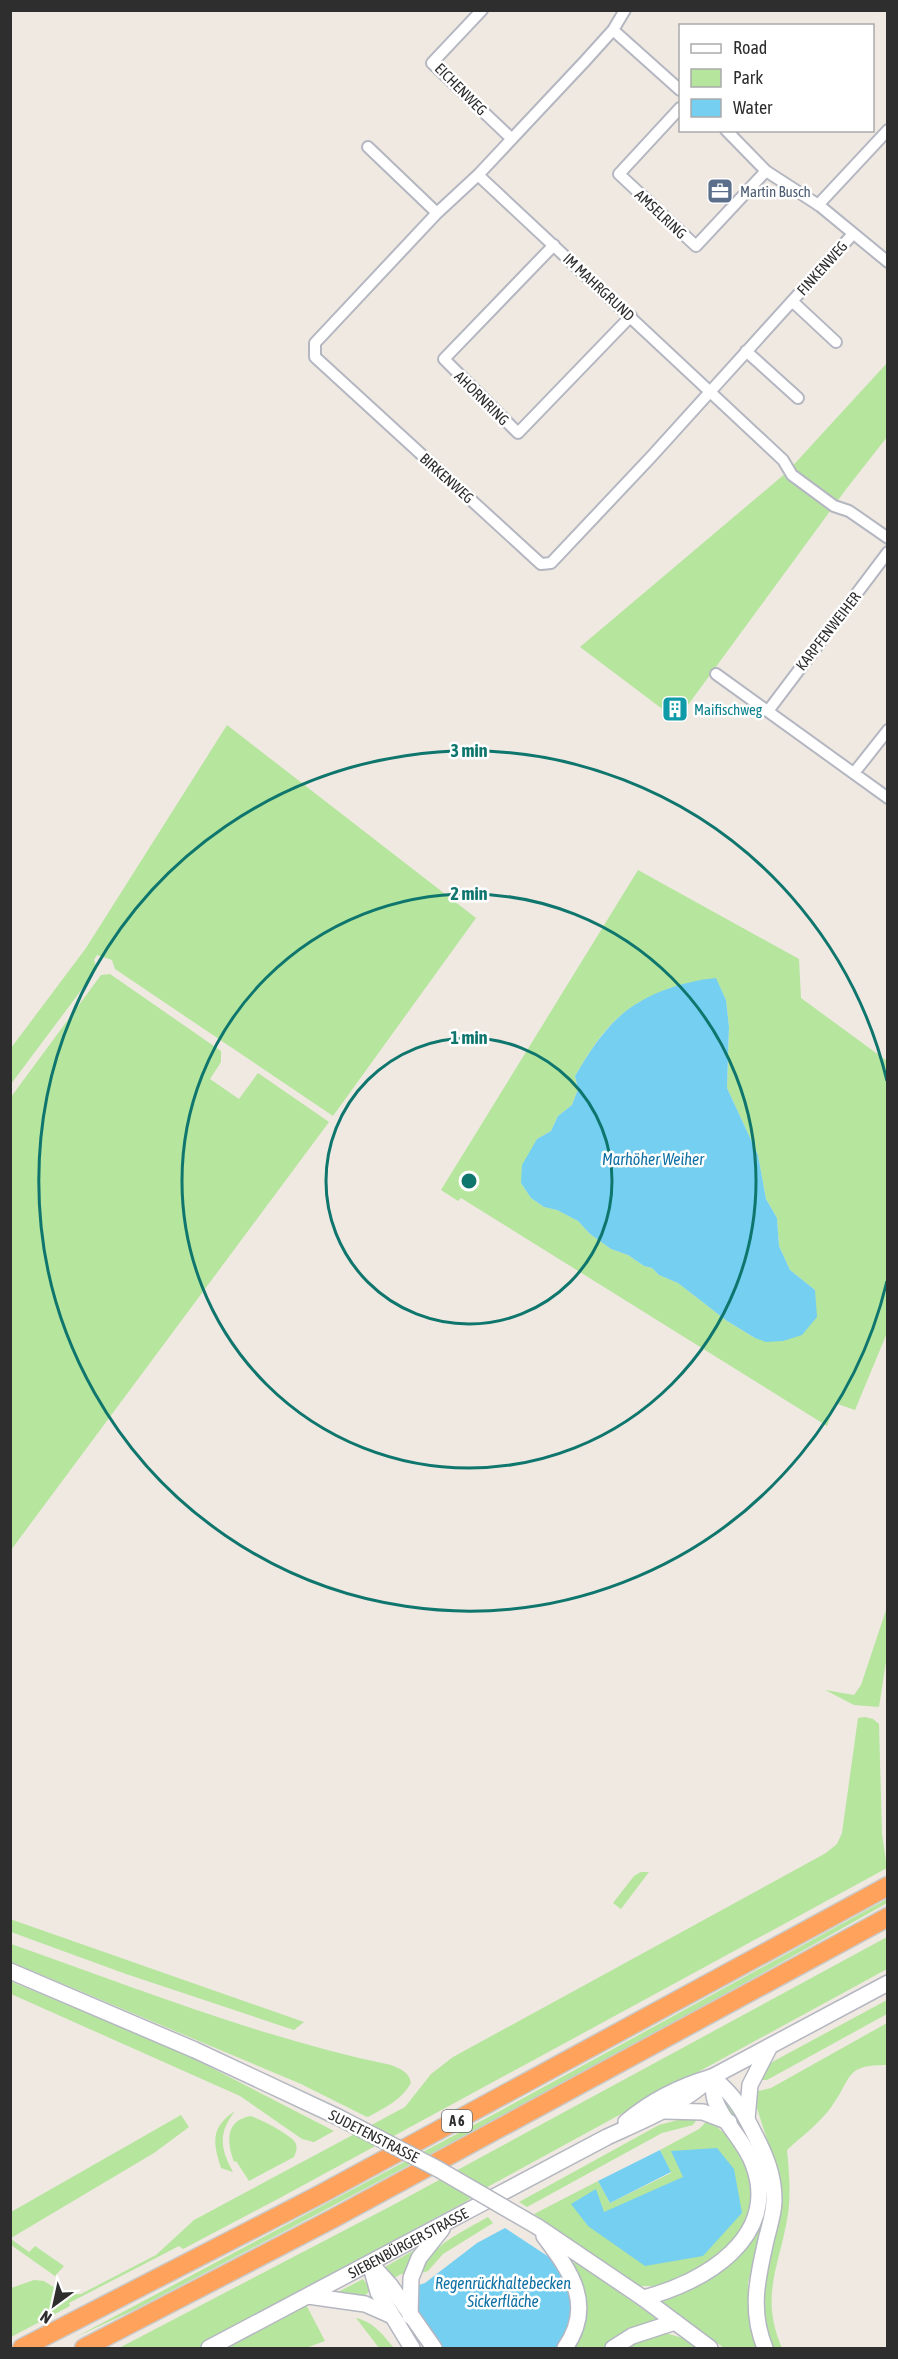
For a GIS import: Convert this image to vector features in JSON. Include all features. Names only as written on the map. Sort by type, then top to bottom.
[{"type":"highway","name":"A 6","points":[[22,2349],[332,2189],[888,1886]]},
{"type":"highway","name":"A 6","points":[[84,2349],[374,2197],[888,1917]]},
{"type":"main road","name":"SUDETENSTRASSE","points":[[10,1971],[195,2050],[338,2117],[438,2169],[538,2227],[643,2298],[710,2349]]},
{"type":"main road","name":"SIEBENBÜRGER STRASSE","points":[[607,2137],[642,2109],[690,2083],[712,2077],[769,2048],[888,1983]]},
{"type":"main road","points":[[747,2119],[750,2085],[769,2048]]},
{"type":"main road","name":"SIEBENBÜRGER STRASSE","points":[[209,2349],[607,2137],[664,2111],[696,2092],[712,2077]]},
{"type":"main road","points":[[712,2077],[731,2092],[767,2158],[772,2178],[774,2202],[756,2284],[756,2312],[760,2337],[765,2349]]},
{"type":"main road","points":[[643,2298],[662,2293],[692,2279],[727,2258],[750,2234],[759,2209],[759,2186],[753,2162],[716,2101],[712,2077]]},
{"type":"main road","points":[[664,2111],[703,2112],[729,2122]]},
{"type":"main road","points":[[410,2316],[411,2278],[419,2258],[444,2225]]},
{"type":"main road","points":[[538,2227],[562,2259],[577,2286],[579,2311],[573,2337],[565,2349]]},
{"type":"main road","points":[[371,2264],[378,2292],[412,2349]]},
{"type":"main road","points":[[371,2264],[390,2285],[434,2349]]},
{"type":"main road","points":[[308,2296],[365,2304],[390,2315]]},
{"type":"main road","points":[[613,2349],[632,2336],[675,2322]]},
{"type":"street","points":[[478,176],[613,30],[625,10]]},
{"type":"street","name":"EICHENWEG","points":[[480,11],[432,63],[512,139]]},
{"type":"street","points":[[613,30],[679,88]]},
{"type":"street","name":"AMSELRING","points":[[679,110],[619,174],[696,246],[766,171]]},
{"type":"street","points":[[818,206],[888,130]]},
{"type":"street","points":[[728,132],[766,171],[818,206],[888,262]]},
{"type":"street","points":[[368,147],[437,213]]},
{"type":"street","name":"BIRKENWEG","points":[[478,176],[437,213],[315,343],[315,357],[541,564],[551,563],[561,553],[710,391]]},
{"type":"street","name":"IM MAHRGRUND","points":[[478,176],[554,244],[783,460],[792,475],[834,506],[849,511],[888,538]]},
{"type":"street","name":"FINKENWEG","points":[[710,391],[852,235]]},
{"type":"street","name":"AHORNRING","points":[[554,244],[444,359],[518,434],[631,316]]},
{"type":"street","name":"FINKENWEG","points":[[792,301],[836,342]]},
{"type":"street","points":[[746,351],[798,398]]},
{"type":"street","name":"KARPFENWEIHER","points":[[768,711],[888,552]]},
{"type":"street","points":[[716,674],[888,798]]},
{"type":"street","points":[[854,773],[888,730]]},
{"type":"green space","points":[[887,363],[887,437],[677,720],[580,647],[787,472]]},
{"type":"green space","points":[[227,725],[476,918],[333,1116],[115,969],[112,960],[97,955],[94,960],[97,969],[11,1084],[11,1048],[86,948]]},
{"type":"green space","points":[[638,870],[799,959],[801,998],[887,1061],[887,1333],[855,1410],[835,1403],[827,1426],[461,1198],[458,1201],[441,1190]],"holes":[[[716,979],[726,1000],[729,1027],[727,1088],[758,1155],[766,1199],[777,1218],[779,1246],[790,1270],[815,1290],[755,1338],[727,1321],[678,1283],[659,1275],[652,1268],[644,1266],[628,1255],[611,1249],[590,1234],[578,1221],[557,1210],[544,1207],[531,1198],[521,1183],[537,1139],[551,1131],[558,1116],[572,1105],[578,1089],[575,1076],[589,1052],[612,1023],[652,995],[703,980]]]},
{"type":"green space","points":[[110,974],[221,1051],[221,1062],[210,1079],[239,1099],[258,1073],[329,1122],[11,1550],[11,1097],[101,975]]},
{"type":"green space","points":[[887,1607],[887,1655],[879,1707],[854,1705],[825,1690],[854,1695],[861,1685]]},
{"type":"green space","points":[[865,1717],[879,1724],[882,1834],[887,1868],[276,2200],[183,2249],[179,2246],[69,2303],[70,2306],[11,2337],[11,2288],[34,2280],[44,2281],[66,2295],[81,2294],[156,2255],[194,2220],[405,2107],[431,2074],[453,2057],[826,1853],[837,1844],[842,1833],[858,1718]]},
{"type":"green space","points":[[641,1872],[649,1872],[621,1909],[613,1903],[634,1876]]},
{"type":"green space","points":[[887,1899],[887,1903],[794,1956],[512,2110],[134,2310],[76,2337],[498,2112]]},
{"type":"green space","points":[[10,1919],[304,2022],[294,2030],[126,1974],[11,1932]]},
{"type":"green space","points":[[887,1937],[887,1969],[299,2291],[325,2341],[306,2348],[119,2348],[393,2205]]},
{"type":"green space","points":[[11,1944],[152,1995],[294,2041],[391,2065],[406,2074],[411,2083],[392,2103],[368,2117],[365,2116],[301,2084],[11,1962]]},
{"type":"green space","points":[[10,1981],[187,2055],[334,2131],[314,2142],[302,2139],[240,2096],[11,1994]]},
{"type":"green space","points":[[887,2000],[887,2014],[767,2080],[759,2080],[766,2067],[774,2061]]},
{"type":"green space","points":[[887,2023],[887,2065],[863,2067],[856,2070],[827,2112],[787,2150],[789,2206],[773,2281],[772,2296],[775,2329],[782,2348],[772,2348],[761,2308],[777,2171],[756,2105],[755,2092],[771,2088]]},
{"type":"green space","points":[[729,2097],[766,2170],[768,2215],[748,2283],[748,2313],[759,2348],[724,2348],[659,2300],[723,2268],[746,2249],[762,2223],[765,2196],[764,2172],[722,2101]]},
{"type":"green space","points":[[235,2111],[223,2134],[223,2148],[233,2172],[221,2168],[215,2143],[217,2130],[221,2123]]},
{"type":"green space","points":[[181,2115],[189,2127],[154,2153],[11,2238],[11,2212]]},
{"type":"green space","points":[[251,2116],[287,2135],[295,2142],[297,2148],[294,2157],[249,2181],[236,2161],[234,2162],[229,2139],[237,2122]]},
{"type":"green space","points":[[686,2118],[697,2119],[693,2125],[662,2133],[527,2207],[519,2202],[659,2125]]},
{"type":"green space","points":[[706,2122],[717,2127],[734,2142],[752,2176],[753,2201],[739,2238],[704,2267],[663,2286],[639,2286],[534,2214],[598,2181],[610,2203],[671,2173],[660,2150],[699,2129]]},
{"type":"green space","points":[[488,2217],[493,2223],[443,2254],[428,2271],[418,2274],[439,2247]]},
{"type":"green space","points":[[11,2239],[29,2252],[35,2246],[64,2266],[55,2276],[11,2245]]},
{"type":"green space","points":[[416,2249],[418,2252],[407,2274],[401,2274],[391,2280],[385,2267]]},
{"type":"green space","points":[[576,2262],[657,2319],[603,2348],[575,2348],[584,2314],[582,2297],[571,2264]]},
{"type":"green space","points":[[363,2279],[371,2290],[363,2297],[338,2292]]},
{"type":"green space","points":[[356,2318],[373,2326],[394,2348],[379,2348]]},
{"type":"green space","points":[[662,2332],[686,2339],[698,2348],[624,2348],[637,2340]]},
{"type":"water","name":"Marhöher Weiher","points":[[716,978],[726,1000],[729,1027],[727,1088],[758,1155],[766,1199],[777,1218],[779,1246],[790,1270],[815,1290],[817,1317],[802,1335],[783,1341],[766,1342],[755,1338],[727,1321],[678,1283],[659,1275],[652,1268],[644,1266],[628,1255],[611,1249],[590,1234],[578,1221],[557,1210],[544,1207],[531,1198],[521,1183],[522,1165],[537,1139],[551,1131],[558,1116],[572,1105],[578,1089],[575,1076],[612,1023],[652,995],[690,982]]},
{"type":"water","points":[[717,2148],[734,2169],[742,2213],[703,2256],[645,2266],[588,2226],[571,2204],[596,2189],[604,2212],[683,2177],[671,2151]]},
{"type":"water","points":[[660,2150],[671,2172],[610,2203],[598,2181]]},
{"type":"water","name":"Regenrückhaltebecken Sickerfläche","points":[[505,2228],[549,2257],[564,2274],[572,2301],[570,2327],[557,2348],[442,2348],[425,2328],[417,2304],[416,2286],[425,2283],[477,2243]]},
{"type":"place","name":"Martin Busch","points":[[720,191]]},
{"type":"place","name":"Maifischweg","points":[[675,709]]}]
